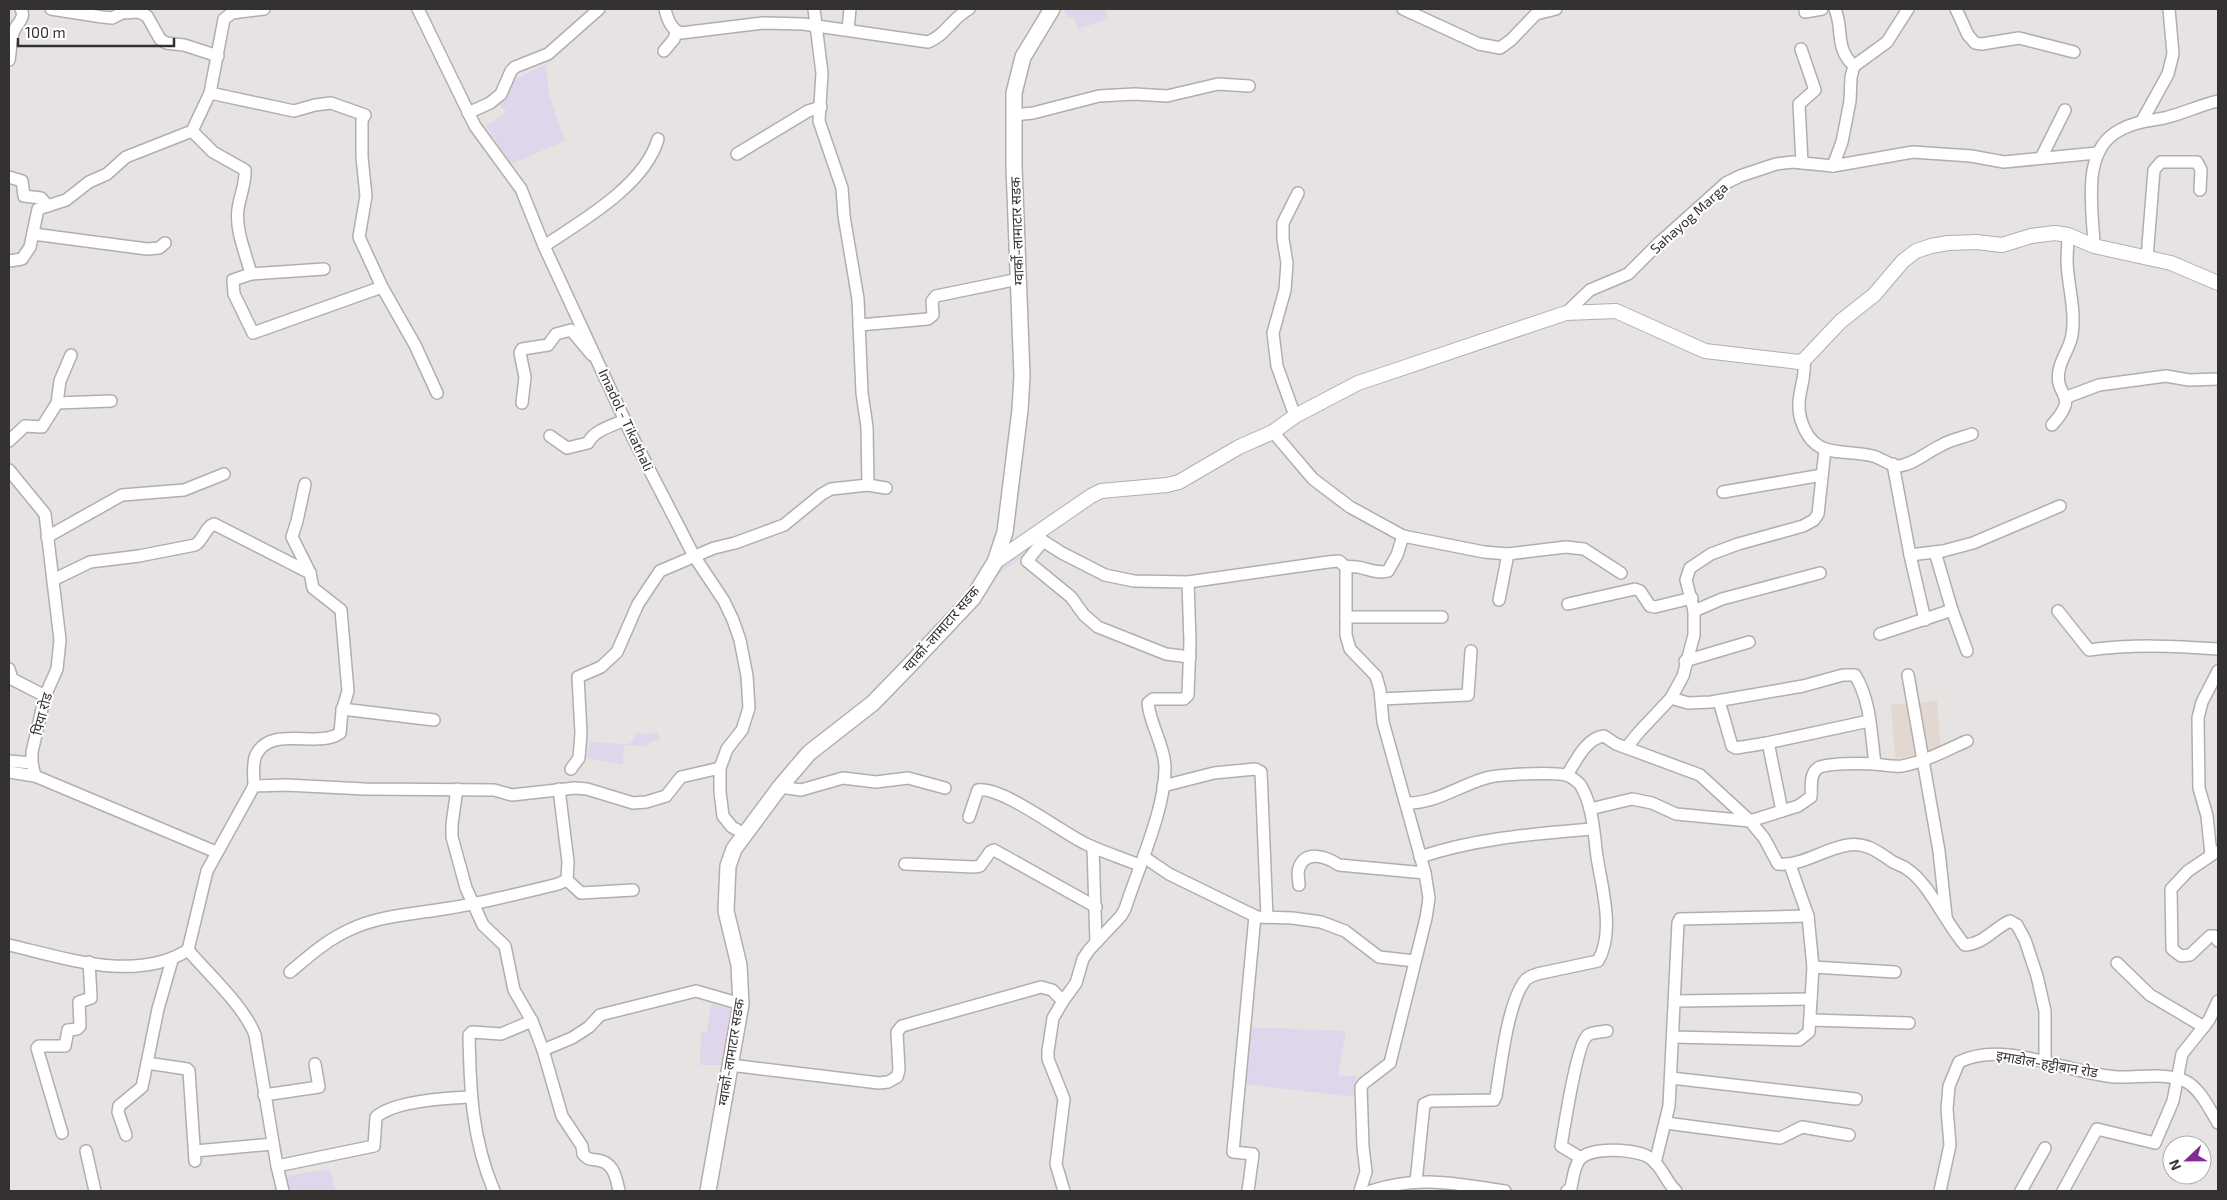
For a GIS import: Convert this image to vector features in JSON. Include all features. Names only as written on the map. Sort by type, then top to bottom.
[{"type":"main road","name":"ग्वार्को-लामाटार सडक","points":[[708,1191],[741,1004],[739,965],[726,911],[728,866],[734,849],[780,787],[809,753],[873,703],[973,598],[995,562],[1005,532],[1020,410],[1022,376],[1014,94],[1022,57],[1052,9]]},
{"type":"street","points":[[9,60],[13,32],[23,13],[21,9]]},
{"type":"street","points":[[51,9],[102,18],[112,18],[122,13],[138,12],[147,16],[160,39],[166,43],[184,45],[218,56]]},
{"type":"street","points":[[9,261],[22,259],[30,246],[38,210],[66,200],[89,182],[107,174],[126,157],[192,131],[210,93],[224,19],[229,11],[264,9]]},
{"type":"street","name":"Imadol - Tikathali","points":[[418,9],[475,126],[521,189],[544,246],[625,420],[694,556],[724,601],[733,620],[740,640],[750,692],[749,708],[742,730],[727,749],[720,768],[720,792],[723,816],[732,827],[745,834]]},
{"type":"street","points":[[468,113],[490,103],[501,94],[515,66],[548,54],[599,9]]},
{"type":"street","points":[[665,9],[669,22],[676,32]]},
{"type":"street","points":[[814,9],[822,73],[819,121],[842,188],[844,216],[858,299],[862,393],[867,427],[868,485]]},
{"type":"street","points":[[848,29],[850,9]]},
{"type":"street","points":[[676,32],[703,31],[763,23],[803,24],[928,42],[941,36],[956,17],[969,9]]},
{"type":"street","points":[[1403,9],[1479,44],[1500,48],[1511,40],[1536,14],[1556,9]]},
{"type":"street","points":[[1806,12],[1822,9]]},
{"type":"street","points":[[1835,9],[1839,18],[1842,50],[1846,59],[1854,66]]},
{"type":"street","points":[[1833,166],[1842,142],[1850,101],[1851,77],[1854,66],[1886,42],[1908,9]]},
{"type":"street","points":[[1956,9],[1968,35],[1975,43],[1982,44],[2019,38],[2074,52]]},
{"type":"street","points":[[2142,121],[2168,74],[2174,54],[2169,9]]},
{"type":"street","points":[[664,51],[674,39],[676,32]]},
{"type":"street","points":[[1801,49],[1815,90],[1799,104],[1802,163]]},
{"type":"street","points":[[1014,115],[1033,113],[1099,96],[1135,94],[1167,96],[1218,84],[1249,86]]},
{"type":"street","points":[[210,93],[294,111],[314,104],[331,103],[366,115],[362,120],[362,157],[366,196],[360,236],[382,287],[415,344],[437,393]]},
{"type":"street","points":[[2094,246],[2093,176],[2097,153],[2105,142],[2118,130],[2142,121],[2164,118],[2218,101]]},
{"type":"street","points":[[737,154],[808,111],[821,107]]},
{"type":"street","points":[[2040,158],[2065,110]]},
{"type":"street","points":[[192,131],[213,152],[245,170],[246,179],[238,210],[238,226],[251,274]]},
{"type":"street","points":[[544,246],[586,221],[616,195],[648,163],[658,139]]},
{"type":"street","name":"Sahayog Marga","points":[[1566,313],[1590,290],[1628,274],[1659,243],[1726,183],[1740,176],[1776,164],[1802,163],[1833,166],[1913,152],[1971,156],[2004,162],[2097,153]]},
{"type":"street","points":[[2147,258],[2154,170],[2156,165],[2161,162],[2197,162],[2201,170],[2200,190]]},
{"type":"street","points":[[9,177],[22,181],[24,196],[41,198],[48,206]]},
{"type":"street","points":[[1295,416],[1277,366],[1273,333],[1285,290],[1287,263],[1282,239],[1283,222],[1298,193]]},
{"type":"street","points":[[33,234],[147,250],[159,248],[165,243]]},
{"type":"street","points":[[995,562],[1040,537],[1091,496],[1101,491],[1167,485],[1179,482],[1238,447],[1273,432],[1295,416],[1358,383],[1566,313],[1616,311],[1705,352],[1791,362],[1804,360],[1841,321],[1874,295],[1903,261],[1916,251],[1948,243],[1976,242],[2002,245],[2044,234],[2068,235],[2094,246],[2171,263],[2218,283]]},
{"type":"street","points":[[2052,425],[2063,413],[2066,397],[2058,379],[2059,370],[2070,345],[2072,333],[2073,312],[2067,262],[2068,235]]},
{"type":"street","points":[[324,269],[251,274],[233,280],[234,294],[253,333],[382,287]]},
{"type":"street","points":[[858,325],[928,319],[933,315],[932,301],[936,296],[1019,279]]},
{"type":"street","points":[[522,403],[525,377],[520,353],[522,349],[548,345],[556,334],[571,330],[578,341],[598,361]]},
{"type":"street","points":[[9,441],[25,426],[42,427],[57,403],[60,381],[71,355]]},
{"type":"street","points":[[1804,360],[1806,369],[1798,397],[1801,420],[1814,445],[1825,450],[1873,456],[1898,466],[1920,458],[1941,445],[1972,434]]},
{"type":"street","points":[[2066,397],[2099,385],[2166,376],[2189,380],[2218,379]]},
{"type":"street","points":[[57,403],[111,401]]},
{"type":"street","points":[[550,436],[566,448],[588,443],[590,438],[598,432],[625,420]]},
{"type":"street","points":[[1273,432],[1313,479],[1350,508],[1403,536],[1484,552],[1508,554],[1566,547],[1584,550],[1620,573]]},
{"type":"street","points":[[1628,747],[1639,732],[1671,698],[1683,676],[1694,635],[1694,611],[1686,580],[1690,568],[1697,562],[1738,544],[1803,526],[1814,520],[1818,514],[1825,450]]},
{"type":"street","points":[[1893,464],[1910,555],[1925,620]]},
{"type":"street","name":"पिया रोड","points":[[9,470],[45,514],[60,640],[57,669],[45,696],[32,763],[35,776]]},
{"type":"street","points":[[48,536],[122,495],[184,490],[224,474]]},
{"type":"street","points":[[1723,492],[1822,475]]},
{"type":"street","points":[[9,945],[89,962],[131,967],[172,960],[188,950],[207,871],[254,786],[255,756],[260,748],[273,741],[288,738],[320,738],[337,735],[340,732],[342,709],[348,691],[341,610],[312,588],[310,573],[292,537],[305,484]]},
{"type":"street","points":[[571,769],[579,758],[580,750],[578,678],[601,667],[619,650],[638,604],[658,573],[694,556],[784,525],[827,491],[868,485],[886,488]]},
{"type":"street","points":[[1910,555],[1935,552],[1973,543],[2060,506]]},
{"type":"street","points":[[53,580],[90,562],[139,556],[195,545],[212,524],[310,573]]},
{"type":"street","points":[[1040,537],[1105,575],[1134,581],[1188,582],[1338,561],[1346,567],[1354,566],[1374,572],[1388,571],[1400,550],[1403,536]]},
{"type":"street","points":[[1040,537],[1027,561],[1071,597],[1084,615],[1098,627],[1166,654],[1190,657]]},
{"type":"street","points":[[1935,552],[1952,610],[1967,651]]},
{"type":"street","points":[[1499,600],[1508,554]]},
{"type":"street","points":[[1346,567],[1346,635],[1350,649],[1376,676],[1383,722],[1430,898],[1390,1063],[1361,1087],[1366,1172],[1360,1191]]},
{"type":"street","points":[[1694,611],[1722,599],[1820,573]]},
{"type":"street","points":[[1064,1191],[1056,1164],[1064,1099],[1048,1059],[1053,1018],[1063,1000],[1076,983],[1083,959],[1096,942],[1121,916],[1142,861],[1163,786],[1165,765],[1148,703],[1153,699],[1186,698],[1189,691],[1188,582]]},
{"type":"street","points":[[1568,604],[1635,589],[1640,591],[1650,606],[1655,607],[1692,598]]},
{"type":"street","points":[[1880,634],[1952,610]]},
{"type":"street","points":[[2058,611],[2089,650],[2114,646],[2218,649]]},
{"type":"street","points":[[1346,617],[1442,617]]},
{"type":"street","points":[[1686,660],[1749,642]]},
{"type":"street","points":[[1381,700],[1468,696],[1471,651]]},
{"type":"street","points":[[9,669],[12,679],[45,696]]},
{"type":"street","points":[[2218,671],[2202,702],[2198,718],[2199,788],[2214,853],[2188,870],[2171,888],[2172,949],[2181,956],[2190,955],[2210,936],[2215,936],[2218,941]]},
{"type":"street","points":[[1671,698],[1688,703],[1719,701],[1803,686],[1843,675],[1855,674],[1861,685],[1869,721],[1875,764]]},
{"type":"street","points":[[1908,675],[1939,851],[1946,920]]},
{"type":"street","points":[[1719,701],[1732,746],[1736,748],[1869,721]]},
{"type":"street","points":[[342,709],[434,720]]},
{"type":"street","points":[[1567,775],[1589,742],[1596,736],[1604,736],[1616,744],[1700,775],[1750,821],[1764,838],[1778,864],[1790,865],[1848,845],[1864,845],[1876,850],[1892,862],[1908,869],[1930,894],[1946,920],[1965,945],[1975,945],[1988,937],[2001,925],[2010,921],[2017,925],[2025,940],[2037,976],[2045,1012],[2045,1063]]},
{"type":"street","points":[[1590,808],[1632,799],[1652,803],[1676,814],[1750,821],[1798,806],[1811,797],[1812,778],[1816,769],[1826,764],[1901,766],[1924,760],[1967,741]]},
{"type":"street","points":[[1767,743],[1782,811]]},
{"type":"street","points":[[9,761],[32,763]]},
{"type":"street","points":[[254,786],[286,785],[366,789],[494,790],[512,795],[587,789],[633,803],[646,802],[666,796],[681,777],[720,768]]},
{"type":"street","points":[[1163,786],[1214,774],[1255,769],[1260,772],[1267,917]]},
{"type":"street","points":[[9,772],[35,776],[216,852]]},
{"type":"street","points":[[1406,803],[1416,804],[1436,799],[1486,778],[1510,775],[1567,775],[1580,785],[1590,808],[1606,919],[1603,952],[1598,962],[1537,974],[1528,977],[1523,982],[1512,1010],[1494,1100],[1431,1101],[1424,1104],[1416,1182]]},
{"type":"street","points":[[780,787],[801,790],[844,778],[876,782],[908,778],[945,788]]},
{"type":"street","points":[[457,789],[452,837],[466,888],[483,925],[506,946],[514,990],[532,1022],[543,1050],[562,1116],[582,1146],[582,1154],[588,1159],[605,1161],[612,1168],[619,1191]]},
{"type":"street","points":[[559,790],[568,862],[567,880]]},
{"type":"street","points":[[969,817],[978,790],[989,790],[1016,802],[1060,830],[1093,847],[1142,861],[1254,916],[1321,922],[1345,931],[1379,957],[1415,961]]},
{"type":"street","points":[[1420,857],[1478,841],[1593,829]]},
{"type":"street","points":[[1093,847],[1096,942]]},
{"type":"street","points":[[905,864],[974,867],[980,866],[990,852],[994,850],[1096,906]]},
{"type":"street","points":[[1299,885],[1299,868],[1306,858],[1312,855],[1339,865],[1425,874]]},
{"type":"street","points":[[1674,1037],[1799,1040],[1809,1032],[1813,967],[1808,916],[1790,865]]},
{"type":"street","points":[[290,972],[314,951],[350,929],[397,916],[473,904],[558,884],[567,880]]},
{"type":"street","points":[[567,880],[581,893],[634,890]]},
{"type":"street","points":[[1248,1191],[1253,1154],[1233,1152],[1254,916]]},
{"type":"street","points":[[1655,1163],[1666,1123],[1671,1078],[1676,1001],[1678,923],[1682,918],[1808,916]]},
{"type":"street","points":[[188,950],[243,1011],[251,1024],[255,1035],[264,1095],[283,1191]]},
{"type":"street","points":[[126,1135],[118,1112],[118,1106],[142,1087],[158,1008],[172,960]]},
{"type":"street","points":[[62,1133],[37,1048],[39,1046],[65,1046],[68,1030],[77,1029],[80,1026],[79,1002],[91,998],[89,962]]},
{"type":"street","points":[[2117,963],[2150,995],[2204,1027]]},
{"type":"street","points":[[1813,967],[1895,972]]},
{"type":"street","points":[[730,1065],[879,1083],[888,1082],[897,1076],[899,1070],[897,1032],[902,1026],[1041,987],[1052,990],[1063,1000]]},
{"type":"street","points":[[543,1050],[572,1038],[589,1027],[600,1015],[696,991],[741,1004]]},
{"type":"street","points":[[1676,1001],[1811,999]]},
{"type":"street","points":[[2062,1191],[2097,1129],[2155,1143],[2173,1101],[2179,1079],[2182,1054],[2204,1027],[2218,1001]]},
{"type":"street","points":[[1810,1020],[1909,1023]]},
{"type":"street","points":[[494,1191],[480,1154],[470,1097],[470,1033],[500,1034],[532,1022]]},
{"type":"street","points":[[1581,1158],[1561,1146],[1574,1073],[1584,1040],[1588,1034],[1607,1031]]},
{"type":"street","name":"इमाडोल-हट्टीबान रोड","points":[[1940,1191],[1950,1145],[1947,1109],[1949,1086],[1959,1062],[1982,1054],[2009,1055],[2115,1077],[2153,1076],[2179,1079]]},
{"type":"street","points":[[147,1064],[187,1069],[189,1071],[195,1156],[273,1144]]},
{"type":"street","points":[[264,1095],[319,1087],[315,1064]]},
{"type":"street","points":[[1671,1078],[1856,1099]]},
{"type":"street","points":[[2179,1079],[2187,1082],[2195,1089],[2218,1123]]},
{"type":"street","points":[[277,1166],[374,1146],[376,1117],[400,1106],[441,1098],[470,1097]]},
{"type":"street","points":[[1666,1123],[1780,1138],[1802,1128],[1849,1135]]},
{"type":"street","points":[[2021,1191],[2045,1148]]},
{"type":"street","points":[[1567,1191],[1571,1188],[1576,1166],[1581,1158],[1592,1152],[1625,1150],[1649,1158],[1662,1169],[1669,1189]]},
{"type":"street","points":[[86,1151],[95,1191]]},
{"type":"street","points":[[1372,1191],[1396,1184],[1416,1182],[1439,1182],[1505,1191]]},
{"type":"shaded area","points":[[1065,9],[1106,9],[1108,19],[1078,29],[1073,17],[1067,18]]},
{"type":"shaded area","points":[[546,64],[550,98],[565,141],[511,164],[486,126],[507,112],[499,105],[510,93],[511,84],[517,78]]},
{"type":"shaded area","points":[[1035,545],[1038,546],[997,575],[997,564]]},
{"type":"shaded area","points":[[1937,701],[1941,754],[1895,758],[1891,705]]},
{"type":"shaded area","points":[[638,731],[644,735],[657,732],[660,740],[649,742],[649,747],[624,745],[623,765],[587,758],[589,742],[627,744],[633,742]]},
{"type":"shaded area","points":[[711,1004],[731,1007],[722,1065],[700,1065],[701,1033],[707,1032]]},
{"type":"shaded area","points":[[1245,1027],[1346,1031],[1338,1075],[1356,1076],[1353,1097],[1238,1083]]},
{"type":"shaded area","points":[[330,1169],[335,1191],[288,1191],[285,1176]]}]
